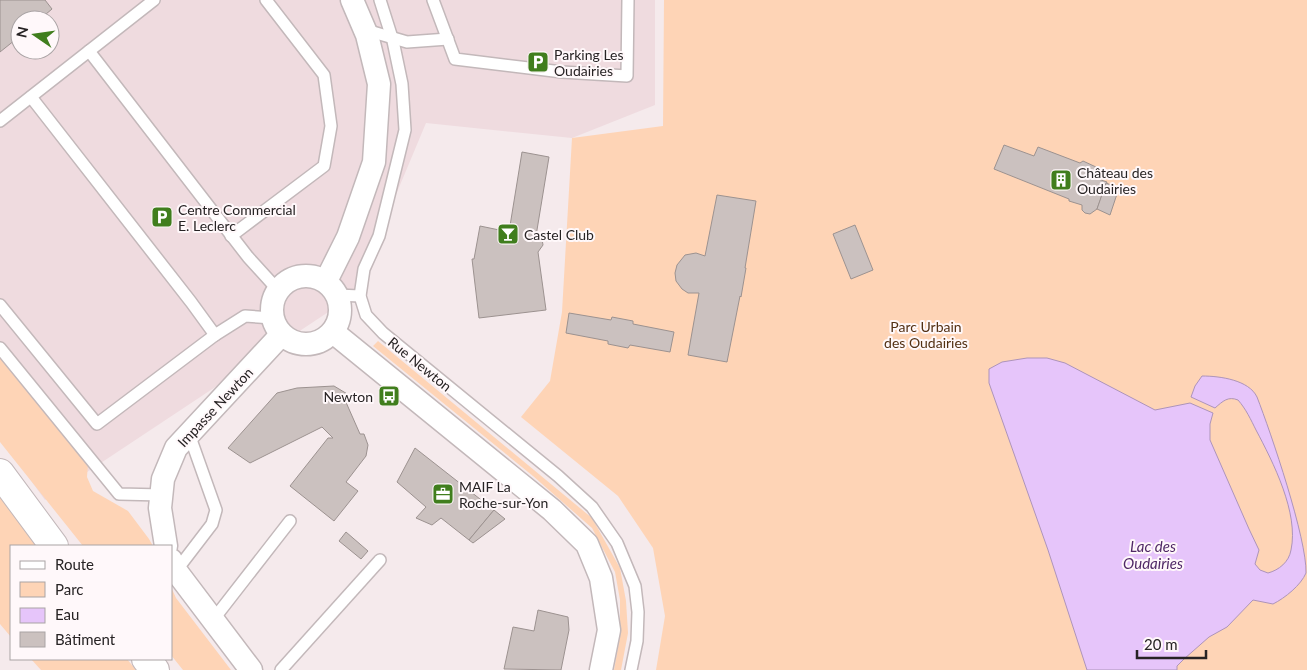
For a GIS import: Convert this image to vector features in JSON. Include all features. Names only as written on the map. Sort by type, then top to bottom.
[{"type":"main road","points":[[0,473],[53,545]]},
{"type":"main road","points":[[147,660],[155,670]]},
{"type":"street","points":[[332,288],[311,276],[295,278],[286,282],[278,290],[272,308],[277,326],[291,342],[302,345],[314,344],[325,340],[338,323],[341,314],[332,288],[374,162],[379,84],[366,30],[352,0]]},
{"type":"street","name":"Impasse Newton","points":[[166,545],[160,508],[163,479],[176,448],[277,326]]},
{"type":"street","points":[[333,332],[552,510],[587,544],[601,578],[609,630],[601,670]]},
{"type":"street","points":[[173,565],[252,670]]},
{"type":"lane","points":[[0,121],[154,0]]},
{"type":"lane","points":[[232,236],[324,166],[331,126],[324,75],[266,0]]},
{"type":"lane","points":[[332,288],[360,296],[364,269],[379,236],[405,130],[402,84],[392,38],[380,0]]},
{"type":"lane","points":[[434,0],[454,59],[562,72],[627,76],[628,0]]},
{"type":"lane","points":[[366,30],[407,42],[448,39]]},
{"type":"lane","points":[[89,51],[248,257],[278,290]]},
{"type":"lane","points":[[31,97],[215,335]]},
{"type":"lane","name":"Rue Newton","points":[[360,296],[366,315],[383,333],[550,470],[592,507],[617,543],[635,586],[638,612],[631,670]]},
{"type":"lane","points":[[0,305],[97,424],[215,335],[245,316],[277,326]]},
{"type":"lane","points":[[0,348],[119,494],[162,495]]},
{"type":"lane","points":[[173,565],[212,524],[216,510],[189,434]]},
{"type":"lane","points":[[213,620],[290,521]]},
{"type":"lane","points":[[281,670],[380,560]]},
{"type":"shaded area","name":"Centre Commercial E. Leclerc","points":[[0,0],[655,0],[655,105],[572,138],[426,123],[354,295],[45,500],[0,438]]},
{"type":"green space","name":"Parc Urbain des Oudairies","points":[[664,0],[1307,0],[1307,670],[656,670],[665,616],[653,548],[618,496],[521,417],[550,381],[562,312],[572,138],[663,126]]},
{"type":"green space","points":[[378,341],[592,518],[620,568],[626,601],[628,633],[621,670],[614,670],[620,636],[620,600],[615,572],[592,528],[533,476],[373,346]]},
{"type":"green space","points":[[0,349],[50,399],[89,450],[87,477],[93,491],[128,511],[152,545],[82,545],[0,442]]},
{"type":"green space","points":[[0,496],[38,545],[10,545],[10,636],[0,624]]},
{"type":"green space","points":[[172,589],[176,598],[231,670],[183,670],[172,656]]},
{"type":"green space","points":[[32,660],[128,660],[136,670],[41,670]]},
{"type":"water","name":"Lac des Oudairies","points":[[1027,358],[1047,358],[1065,363],[1155,410],[1190,403],[1213,413],[1210,424],[1210,440],[1259,550],[1255,564],[1260,570],[1268,573],[1280,568],[1286,562],[1291,550],[1291,520],[1288,504],[1277,472],[1250,418],[1238,400],[1228,399],[1215,408],[1191,397],[1195,386],[1202,376],[1233,380],[1253,391],[1271,435],[1301,536],[1306,573],[1297,586],[1273,604],[1253,600],[1227,627],[1209,637],[1184,659],[1177,666],[1177,670],[1087,670],[1048,550],[989,383],[989,369],[1002,362]]},
{"type":"building","points":[[0,0],[45,0],[52,9],[51,10],[10,10],[10,44],[0,52]]},
{"type":"building","name":"Château des Oudairies","points":[[1004,145],[1034,156],[1038,147],[1096,167],[1098,170],[1095,178],[1107,182],[1097,209],[1090,214],[1085,213],[1082,210],[1082,205],[994,169]]},
{"type":"building","name":"Castel Club","points":[[522,152],[549,157],[536,236],[542,239],[543,245],[538,252],[546,310],[479,318],[472,259],[474,259],[480,226],[509,232]]},
{"type":"building","points":[[1106,183],[1119,188],[1110,215],[1097,209]]},
{"type":"building","points":[[717,195],[756,201],[741,297],[727,362],[688,355],[699,293],[688,293],[682,289],[676,281],[675,273],[677,265],[685,255],[696,253],[705,256]]},
{"type":"building","points":[[855,225],[873,270],[851,279],[833,234]]},
{"type":"building","points":[[569,313],[611,320],[612,317],[633,321],[633,324],[674,332],[670,352],[630,345],[628,348],[608,344],[608,341],[566,333]]},
{"type":"building","points":[[334,386],[349,395],[345,400],[360,434],[364,434],[368,445],[366,456],[346,482],[358,491],[334,521],[290,486],[328,438],[333,438],[322,427],[250,463],[228,448],[277,393],[297,388]]},
{"type":"building","name":"MAIF La Roche-sur-Yon","points":[[415,448],[494,510],[469,540],[441,518],[432,525],[416,518],[426,507],[397,482]]},
{"type":"building","points":[[494,510],[505,519],[473,543],[469,540]]},
{"type":"building","points":[[346,532],[368,551],[361,559],[339,541]]},
{"type":"building","points":[[538,610],[568,617],[569,630],[561,670],[504,669],[513,627],[534,631]]},
{"type":"place","name":"Parking Les Oudairies","points":[[538,62]]},
{"type":"place","name":"Château des Oudairies","points":[[1061,180]]},
{"type":"place","name":"Centre Commercial E. Leclerc","points":[[162,217]]},
{"type":"place","name":"Castel Club","points":[[508,234]]},
{"type":"place","name":"Newton","points":[[389,396]]},
{"type":"place","name":"MAIF La Roche-sur-Yon","points":[[443,494]]}]
